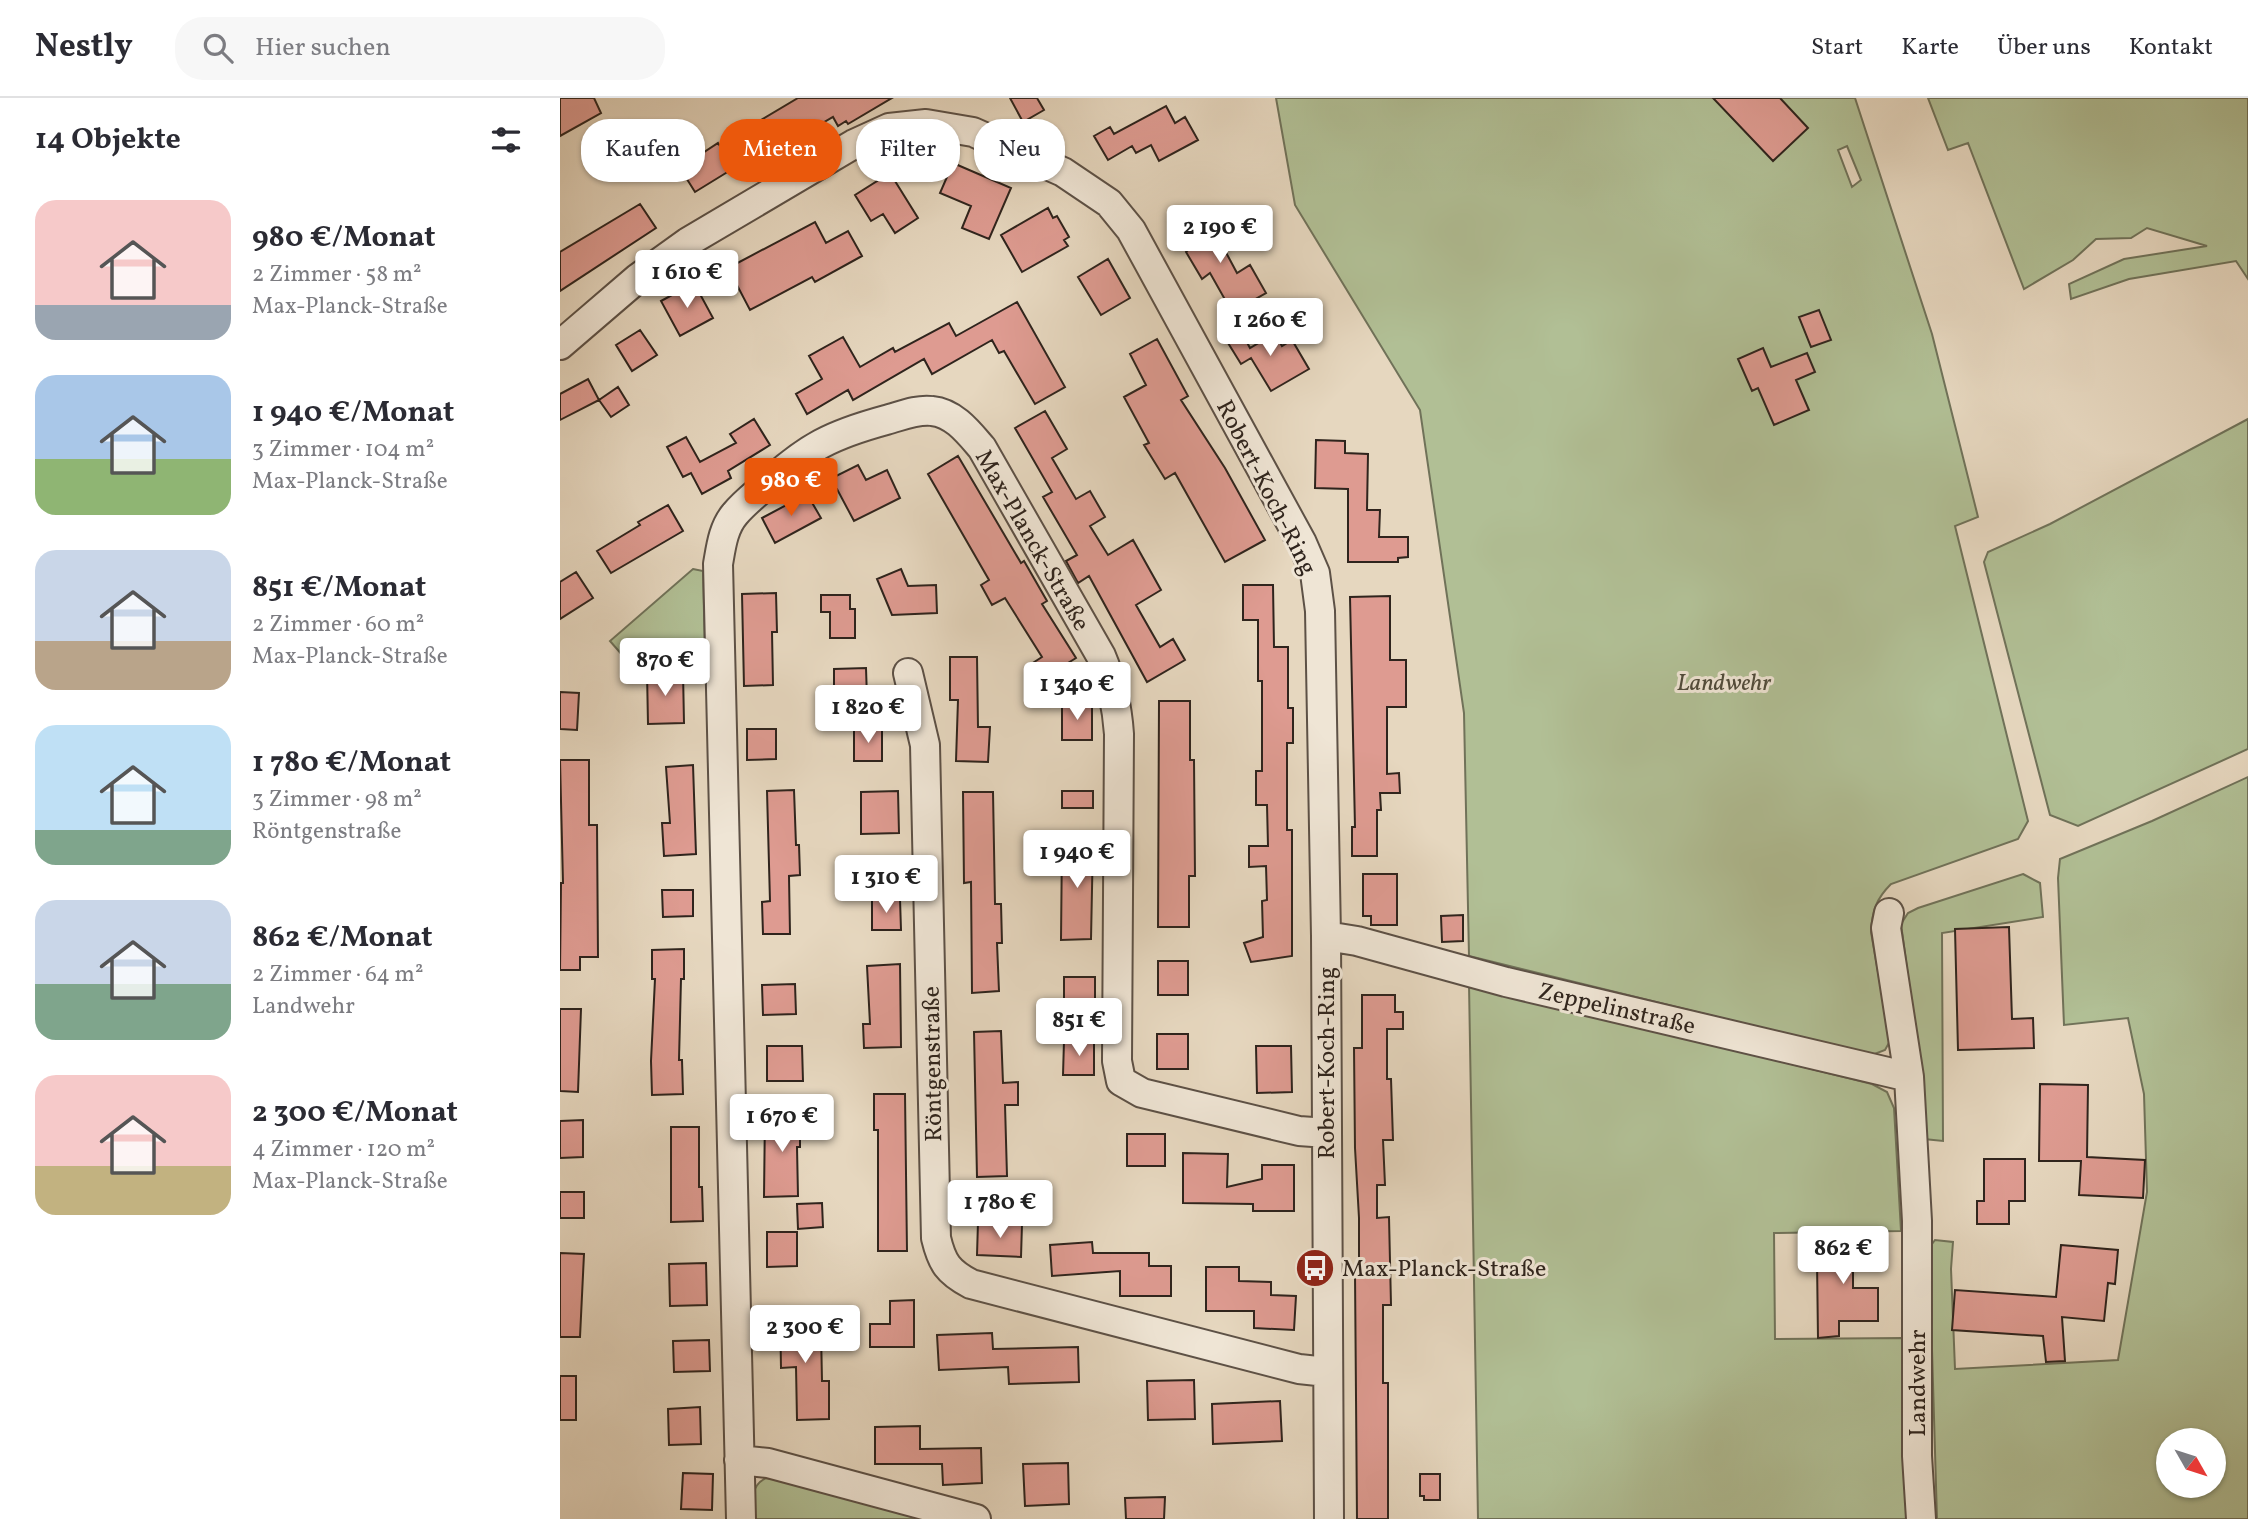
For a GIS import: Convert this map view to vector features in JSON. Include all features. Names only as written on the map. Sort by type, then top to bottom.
[{"type":"street","name":"Robert-Koch-Ring","points":[[560,345],[638,278],[688,242],[854,144],[889,128],[926,124],[973,132],[1063,172],[1109,203],[1130,230],[1315,573],[1320,611],[1325,936],[1329,1519]]},
{"type":"street","name":"Max-Planck-Straße","points":[[740,1519],[718,564],[723,536],[733,516],[790,463],[825,440],[849,430],[919,410],[934,411],[950,417],[967,430],[982,448],[1101,656],[1112,682],[1119,734],[1117,1061],[1121,1081],[1142,1093],[1300,1131],[1326,1133]]},
{"type":"street","name":"Röntgenstraße","points":[[908,673],[925,745],[936,1238],[941,1258],[954,1275],[971,1284],[1299,1369],[1327,1372]]},
{"type":"street","name":"Landwehr","points":[[1889,914],[1886,928],[1909,1077],[1917,1221],[1917,1456],[1921,1519]]},
{"type":"street","name":"Zeppelinstraße","points":[[1325,936],[1357,941],[1506,982],[1909,1077]]},
{"type":"street","points":[[739,1460],[768,1463],[976,1519]]},
{"type":"green space","name":"Landwehr","points":[[1276,98],[1855,98],[1932,334],[1978,517],[1955,526],[2028,821],[2018,839],[1891,884],[1878,900],[1871,932],[1890,1041],[1885,1050],[1872,1055],[1469,956],[1464,713],[1420,410],[1295,205]],"holes":[[[1847,146],[1861,180],[1852,187],[1838,150]]]},
{"type":"green space","points":[[1928,98],[2248,98],[2248,279],[2236,261],[2129,279],[2071,299],[2069,284],[2124,259],[2207,246],[2147,228],[2131,238],[2096,239],[2073,260],[2024,289],[1968,143],[1948,150]]},
{"type":"green space","points":[[2248,419],[2248,749],[2078,826],[2050,815],[1984,562],[1988,552],[2050,524]]},
{"type":"green space","points":[[693,569],[703,571],[705,653],[623,656],[610,641]]},
{"type":"green space","points":[[2248,777],[2248,1519],[1937,1519],[1929,1248],[1935,1240],[1953,1242],[1951,1269],[1955,1369],[2118,1360],[2147,1192],[2144,1094],[2128,1018],[2064,1025],[2058,878],[2060,859]]},
{"type":"green space","points":[[2023,874],[2040,883],[2043,917],[1942,933],[1943,1141],[1924,1139],[1922,1081],[1901,924],[1908,913],[1918,908]]},
{"type":"green space","points":[[1469,984],[1872,1084],[1887,1092],[1894,1108],[1901,1231],[1774,1233],[1775,1339],[1902,1338],[1909,1519],[1478,1519]]},
{"type":"green space","points":[[766,1478],[921,1519],[754,1519],[754,1490]]},
{"type":"building","points":[[560,98],[594,98],[601,113],[590,119],[581,119],[581,124],[560,136]]},
{"type":"building","points":[[798,98],[892,98],[848,124],[833,117],[763,119]]},
{"type":"building","points":[[1010,98],[1037,98],[1044,110],[1028,119],[1021,119]]},
{"type":"building","points":[[1713,98],[1780,98],[1808,128],[1773,161]]},
{"type":"building","points":[[1166,106],[1175,123],[1185,117],[1198,140],[1159,161],[1151,145],[1136,153],[1132,146],[1108,160],[1094,136],[1110,127],[1114,134]]},
{"type":"building","points":[[719,145],[719,177],[695,192],[689,182],[705,182],[705,152]]},
{"type":"building","points":[[960,166],[974,172],[974,182],[997,182],[1011,188],[989,239],[962,228],[971,206],[940,193],[945,182],[960,182]]},
{"type":"building","points":[[876,182],[896,182],[918,218],[895,233],[883,214],[871,221],[855,195]]},
{"type":"building","points":[[640,204],[656,228],[560,291],[560,252]]},
{"type":"building","points":[[1048,208],[1053,218],[1057,216],[1069,237],[1064,240],[1068,246],[1022,272],[1001,235]]},
{"type":"building","points":[[1205,217],[1212,230],[1216,228],[1237,273],[1250,265],[1266,293],[1232,312],[1210,273],[1202,279],[1178,233]]},
{"type":"building","points":[[815,222],[826,243],[848,231],[862,256],[815,282],[812,277],[750,310],[728,268]]},
{"type":"building","points":[[1108,259],[1130,298],[1101,315],[1078,277]]},
{"type":"building","points":[[694,283],[713,318],[680,336],[661,301]]},
{"type":"building","points":[[1017,302],[1065,387],[1035,404],[1004,351],[999,353],[992,340],[932,374],[924,359],[853,400],[848,390],[807,414],[796,394],[822,379],[809,356],[843,337],[860,367],[893,348],[895,352],[949,323],[956,336]]},
{"type":"building","points":[[1819,310],[1831,340],[1811,347],[1799,317]]},
{"type":"building","points":[[1240,329],[1250,348],[1275,333],[1282,346],[1292,340],[1309,369],[1271,391],[1251,358],[1241,364],[1225,338]]},
{"type":"building","points":[[640,330],[657,355],[632,371],[616,345]]},
{"type":"building","points":[[1157,339],[1188,396],[1181,400],[1225,468],[1265,540],[1225,562],[1175,473],[1165,479],[1144,445],[1149,443],[1124,397],[1146,385],[1130,354]]},
{"type":"building","points":[[1763,348],[1771,367],[1807,353],[1815,372],[1796,380],[1809,410],[1774,425],[1758,388],[1752,391],[1738,359]]},
{"type":"building","points":[[588,379],[599,400],[560,420],[560,394]]},
{"type":"building","points":[[618,387],[629,405],[611,417],[599,400]]},
{"type":"building","points":[[1045,411],[1067,449],[1052,458],[1076,499],[1090,491],[1105,517],[1090,526],[1108,555],[1133,540],[1161,590],[1136,605],[1160,647],[1173,639],[1185,660],[1147,682],[1089,576],[1078,583],[1066,561],[1077,555],[1043,497],[1052,492],[1015,428]]},
{"type":"building","points":[[754,419],[770,445],[728,471],[731,478],[702,494],[691,473],[683,477],[667,447],[686,437],[700,462],[736,443],[730,434]]},
{"type":"building","points":[[1316,440],[1345,441],[1345,453],[1368,454],[1367,510],[1380,510],[1379,537],[1408,537],[1408,557],[1398,558],[1398,562],[1348,562],[1348,489],[1315,488]]},
{"type":"building","points":[[958,456],[1021,563],[1024,561],[1047,601],[1042,604],[1076,658],[1037,682],[1028,666],[1042,657],[1005,598],[992,605],[981,585],[989,580],[928,474]]},
{"type":"building","points":[[858,465],[866,480],[887,470],[900,498],[854,521],[837,489],[811,493],[810,489]]},
{"type":"building","points":[[807,494],[821,518],[775,543],[762,518]]},
{"type":"building","points":[[668,505],[683,531],[611,573],[597,551]]},
{"type":"building","points":[[901,569],[908,586],[936,585],[937,613],[892,615],[877,579]]},
{"type":"building","points":[[576,572],[593,598],[560,619],[560,582]]},
{"type":"building","points":[[1243,585],[1273,585],[1274,647],[1288,647],[1288,708],[1293,708],[1293,743],[1287,743],[1287,830],[1292,830],[1292,956],[1251,962],[1244,943],[1263,937],[1262,901],[1267,900],[1266,866],[1249,867],[1249,846],[1268,846],[1267,805],[1256,805],[1256,771],[1262,771],[1262,681],[1258,681],[1258,620],[1243,620]]},
{"type":"building","points":[[776,593],[777,632],[772,632],[773,685],[744,686],[742,594]]},
{"type":"building","points":[[821,595],[850,595],[850,609],[855,609],[855,638],[830,638],[830,612],[821,612]]},
{"type":"building","points":[[1390,596],[1390,660],[1406,660],[1406,707],[1387,707],[1387,774],[1399,773],[1400,793],[1380,793],[1381,810],[1377,810],[1377,856],[1352,856],[1352,827],[1355,827],[1350,597]]},
{"type":"building","points":[[950,657],[977,657],[978,727],[990,727],[988,762],[956,761],[958,700],[950,700]]},
{"type":"building","points":[[866,668],[867,698],[834,699],[834,669]]},
{"type":"building","points":[[647,672],[683,672],[684,723],[648,724]]},
{"type":"building","points":[[560,692],[579,693],[577,730],[560,729]]},
{"type":"building","points":[[1159,701],[1190,701],[1190,760],[1194,760],[1195,876],[1189,876],[1189,927],[1158,927]]},
{"type":"building","points":[[1062,705],[1092,705],[1092,740],[1062,740]]},
{"type":"building","points":[[747,729],[776,729],[776,759],[747,760]]},
{"type":"building","points":[[854,729],[882,729],[882,761],[854,761]]},
{"type":"building","points":[[560,760],[589,760],[589,825],[597,825],[598,957],[580,957],[580,970],[560,970],[563,883]]},
{"type":"building","points":[[693,765],[696,854],[664,856],[662,823],[670,823],[666,767]]},
{"type":"building","points":[[794,790],[800,875],[789,876],[790,934],[763,934],[762,902],[770,901],[767,791]]},
{"type":"building","points":[[898,791],[899,833],[861,834],[861,792]]},
{"type":"building","points":[[1062,791],[1093,791],[1093,808],[1062,808]]},
{"type":"building","points":[[963,792],[993,792],[995,904],[1001,904],[1002,943],[997,943],[999,991],[972,993],[971,882],[964,883]]},
{"type":"building","points":[[1093,840],[1091,939],[1061,940],[1062,841]]},
{"type":"building","points":[[1363,874],[1397,874],[1397,925],[1371,925],[1371,916],[1363,916]]},
{"type":"building","points":[[662,890],[693,890],[693,916],[663,917]]},
{"type":"building","points":[[872,899],[900,899],[901,930],[872,930]]},
{"type":"building","points":[[1463,915],[1463,941],[1442,942],[1441,916]]},
{"type":"building","points":[[2009,927],[2012,1019],[2033,1018],[2034,1048],[1958,1050],[1955,929]]},
{"type":"building","points":[[684,949],[679,1060],[682,1060],[683,1094],[652,1095],[655,979],[652,979],[652,950]]},
{"type":"building","points":[[1158,961],[1188,961],[1188,995],[1158,995]]},
{"type":"building","points":[[900,964],[901,1047],[864,1048],[863,1024],[870,1024],[867,966]]},
{"type":"building","points":[[1064,977],[1095,977],[1095,1011],[1064,1011]]},
{"type":"building","points":[[795,984],[796,1014],[763,1015],[762,985]]},
{"type":"building","points":[[1362,995],[1395,995],[1395,1012],[1403,1012],[1403,1029],[1387,1029],[1387,1079],[1391,1079],[1393,1140],[1383,1140],[1385,1185],[1377,1185],[1377,1218],[1389,1217],[1391,1305],[1383,1305],[1383,1383],[1388,1383],[1388,1519],[1357,1519],[1355,1273],[1359,1273],[1359,1218],[1354,1048],[1362,1048]]},
{"type":"building","points":[[560,1009],[581,1009],[578,1092],[560,1091]]},
{"type":"building","points":[[1001,1031],[1003,1083],[1018,1082],[1018,1105],[1005,1105],[1007,1176],[977,1177],[974,1032]]},
{"type":"building","points":[[1157,1034],[1188,1034],[1188,1069],[1157,1069]]},
{"type":"building","points":[[1064,1041],[1094,1041],[1094,1075],[1063,1075]]},
{"type":"building","points":[[767,1046],[802,1046],[803,1081],[767,1081]]},
{"type":"building","points":[[1256,1046],[1291,1046],[1292,1092],[1257,1093]]},
{"type":"building","points":[[2040,1084],[2088,1085],[2087,1157],[2145,1160],[2143,1198],[2079,1195],[2081,1161],[2039,1161]]},
{"type":"building","points":[[874,1094],[905,1094],[907,1251],[878,1251],[878,1130],[874,1130]]},
{"type":"building","points":[[765,1112],[800,1112],[800,1147],[797,1147],[798,1196],[764,1197]]},
{"type":"building","points":[[583,1120],[583,1157],[560,1158],[560,1121]]},
{"type":"building","points":[[671,1127],[699,1127],[699,1187],[702,1187],[703,1221],[671,1222]]},
{"type":"building","points":[[1127,1134],[1165,1134],[1165,1166],[1127,1166]]},
{"type":"building","points":[[1183,1153],[1228,1154],[1227,1187],[1262,1179],[1262,1165],[1294,1165],[1294,1211],[1253,1211],[1253,1204],[1183,1203]]},
{"type":"building","points":[[1984,1159],[2025,1159],[2025,1201],[2009,1201],[2009,1224],[1977,1224],[1977,1201],[1984,1201]]},
{"type":"building","points":[[560,1192],[584,1192],[584,1218],[560,1218]]},
{"type":"building","points":[[822,1203],[823,1227],[798,1229],[797,1204]]},
{"type":"building","points":[[978,1222],[1022,1224],[1021,1257],[977,1255]]},
{"type":"building","points":[[767,1232],[797,1232],[797,1266],[767,1267]]},
{"type":"building","points":[[1870,1235],[1869,1257],[1853,1257],[1853,1288],[1878,1288],[1878,1321],[1839,1321],[1839,1336],[1818,1338],[1817,1261],[1828,1261],[1828,1236]]},
{"type":"building","points":[[1092,1242],[1093,1253],[1149,1253],[1149,1266],[1171,1266],[1171,1296],[1120,1296],[1120,1271],[1052,1276],[1050,1245]]},
{"type":"building","points":[[2061,1245],[2118,1250],[2115,1284],[2108,1283],[2104,1321],[2062,1317],[2065,1361],[2046,1362],[2043,1336],[1952,1330],[1955,1290],[2056,1297]]},
{"type":"building","points":[[560,1253],[584,1254],[580,1337],[560,1337]]},
{"type":"building","points":[[706,1263],[707,1305],[670,1306],[669,1264]]},
{"type":"building","points":[[1206,1267],[1239,1267],[1239,1281],[1271,1282],[1271,1295],[1296,1296],[1294,1330],[1254,1328],[1254,1311],[1206,1311]]},
{"type":"building","points":[[914,1300],[914,1347],[870,1347],[870,1324],[890,1324],[890,1301]]},
{"type":"building","points":[[780,1311],[808,1311],[808,1332],[821,1331],[822,1381],[829,1381],[829,1419],[797,1420],[796,1367],[781,1368]]},
{"type":"building","points":[[992,1333],[993,1349],[1078,1347],[1079,1382],[1009,1384],[1008,1367],[939,1370],[937,1335]]},
{"type":"building","points":[[709,1340],[710,1371],[674,1372],[673,1341]]},
{"type":"building","points":[[560,1376],[576,1376],[576,1420],[560,1420]]},
{"type":"building","points":[[1194,1380],[1195,1419],[1148,1420],[1147,1381]]},
{"type":"building","points":[[1280,1401],[1282,1441],[1213,1444],[1212,1404]]},
{"type":"building","points":[[700,1407],[701,1444],[669,1445],[668,1409]]},
{"type":"building","points":[[920,1426],[920,1449],[981,1448],[982,1483],[943,1485],[942,1464],[875,1464],[875,1427]]},
{"type":"building","points":[[1068,1463],[1069,1504],[1025,1506],[1023,1464]]},
{"type":"building","points":[[683,1473],[713,1474],[712,1510],[681,1509]]},
{"type":"building","points":[[1420,1474],[1440,1474],[1440,1500],[1424,1500],[1424,1496],[1420,1496]]},
{"type":"building","points":[[1165,1497],[1164,1519],[1126,1519],[1125,1498]]},
{"type":"place","name":"Max-Planck-Straße","points":[[1315,1268]]}]
